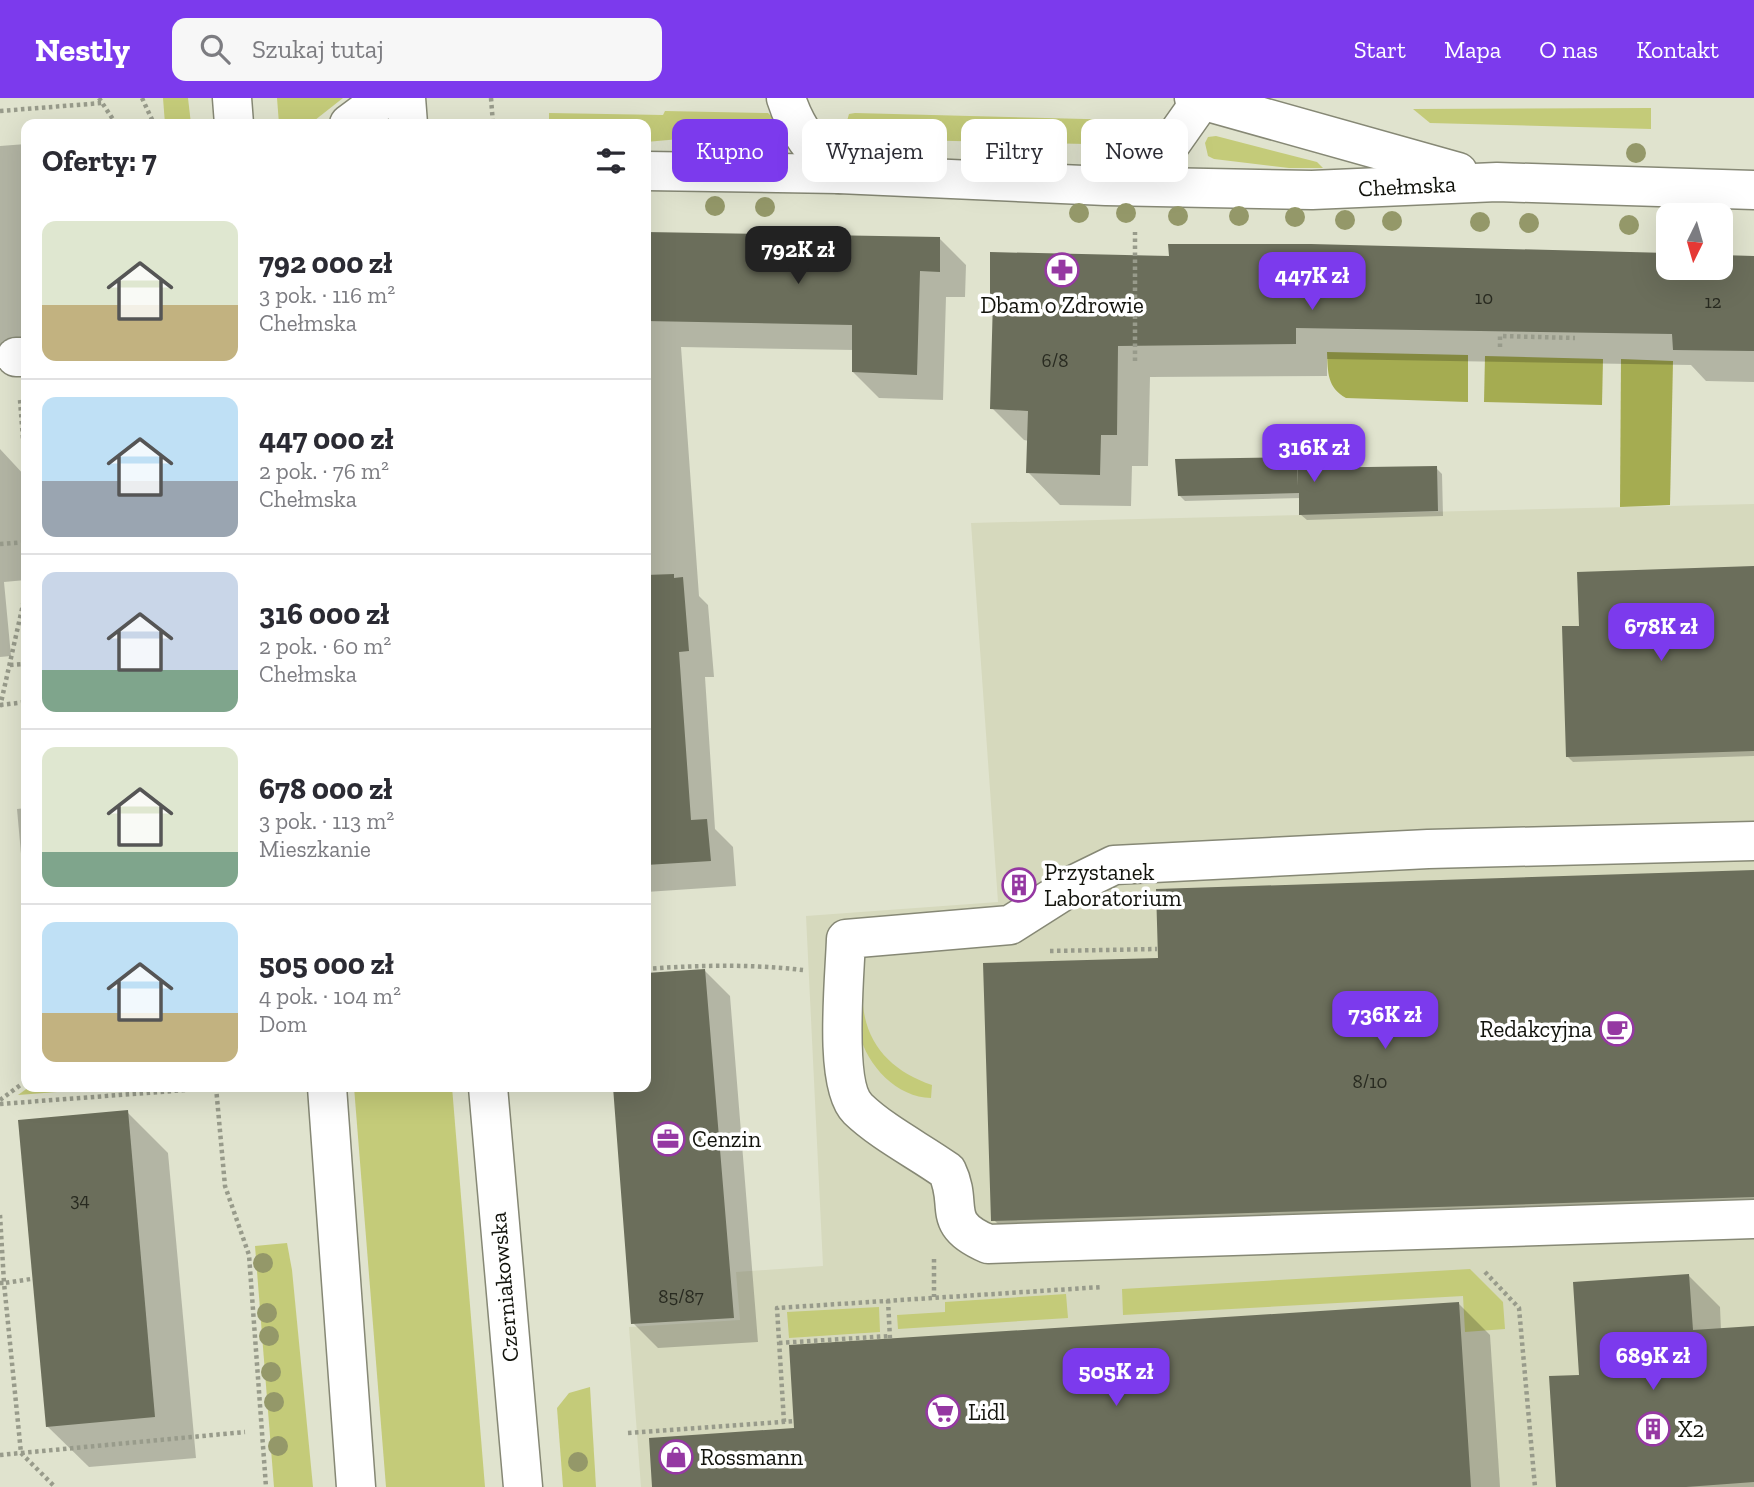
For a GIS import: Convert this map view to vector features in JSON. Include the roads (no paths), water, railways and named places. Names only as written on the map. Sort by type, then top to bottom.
[{"type":"street","points":[[232,98],[234,119]]},
{"type":"street","points":[[356,119],[384,98]]},
{"type":"street","points":[[406,98],[408,119]]},
{"type":"street","points":[[786,98],[793,122],[802,135]]},
{"type":"street","points":[[1106,186],[1165,152],[1200,98]]},
{"type":"street","name":"Chełmska","points":[[1200,98],[1379,152],[1497,182]]},
{"type":"street","name":"Chełmska","points":[[651,171],[802,173]]},
{"type":"street","name":"Chełmska","points":[[947,179],[1106,186],[1312,190],[1497,182],[1754,190]]},
{"type":"street","points":[[1754,841],[1114,865],[1010,925],[846,939],[843,1027],[849,1096],[858,1109],[947,1171],[952,1181],[954,1216],[965,1233],[988,1244],[1754,1219]]},
{"type":"street","points":[[327,1092],[356,1487]]},
{"type":"street","name":"Czerniakowska","points":[[488,1092],[523,1487]]},
{"type":"place","name":"Dbam o Zdrowie","points":[[1062,270]]},
{"type":"place","name":"Przystanek Laboratorium","points":[[1019,885]]},
{"type":"place","name":"Redakcyjna","points":[[1617,1029]]},
{"type":"place","name":"Cenzin","points":[[668,1139]]},
{"type":"place","name":"Lidl","points":[[943,1412]]},
{"type":"place","name":"X2","points":[[1653,1429]]},
{"type":"place","name":"Rossmann","points":[[676,1457]]}]
